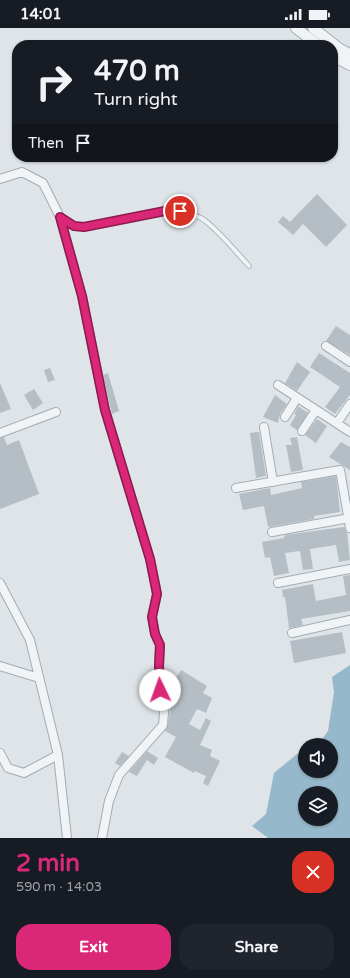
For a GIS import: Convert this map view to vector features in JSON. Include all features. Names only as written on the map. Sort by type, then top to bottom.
[{"type":"street","points":[[296,28],[312,40]]},
{"type":"street","points":[[313,28],[328,40]]},
{"type":"street","points":[[338,47],[350,54]]},
{"type":"street","points":[[338,59],[350,66]]},
{"type":"street","points":[[0,179],[22,172],[44,183],[60,217],[82,296],[105,410],[150,559],[157,594],[152,617],[155,634],[160,645],[159,666],[160,690],[164,712],[163,725],[119,775],[109,801],[102,838]]},
{"type":"street","points":[[326,346],[350,362]]},
{"type":"street","points":[[278,385],[350,432]]},
{"type":"street","points":[[285,417],[297,398]]},
{"type":"street","points":[[337,423],[350,404]]},
{"type":"street","points":[[302,431],[316,410]]},
{"type":"street","points":[[0,433],[56,412]]},
{"type":"street","points":[[264,427],[273,482]]},
{"type":"street","points":[[236,488],[340,470],[350,528]]},
{"type":"street","points":[[272,532],[349,518]]},
{"type":"street","points":[[278,582],[350,568]]},
{"type":"street","points":[[0,583],[30,640],[58,755],[67,838]]},
{"type":"street","points":[[292,633],[350,620]]},
{"type":"street","points":[[0,666],[39,678]]},
{"type":"street","points":[[0,753],[8,768],[24,773],[58,755]]},
{"type":"lane","points":[[60,217],[74,226],[84,227],[165,211],[180,211],[202,219],[249,266]]},
{"type":"water","points":[[350,665],[350,838],[268,838],[252,826],[266,814],[274,773],[298,754],[298,778],[338,778],[338,738],[323,738],[328,731],[334,692],[332,677]]},
{"type":"building","points":[[317,194],[347,225],[326,247],[303,224],[293,235],[278,222],[283,216],[290,222]]},
{"type":"building","points":[[336,326],[350,335],[350,355],[326,341]]},
{"type":"building","points":[[319,353],[350,373],[350,395],[335,414],[325,407],[340,387],[310,367]]},
{"type":"building","points":[[297,362],[310,372],[297,391],[285,383]]},
{"type":"building","points":[[50,368],[55,380],[48,382],[44,370]]},
{"type":"building","points":[[108,373],[119,411],[112,414],[103,375]]},
{"type":"building","points":[[0,383],[11,409],[0,413]]},
{"type":"building","points":[[34,389],[43,403],[33,410],[24,395]]},
{"type":"building","points":[[275,395],[287,404],[280,414],[278,423],[263,417]]},
{"type":"building","points":[[298,406],[308,413],[297,430],[290,425],[296,415],[294,414]]},
{"type":"building","points":[[317,419],[327,426],[316,443],[305,435]]},
{"type":"building","points":[[259,432],[266,476],[256,478],[250,433]]},
{"type":"building","points":[[4,437],[7,445],[19,440],[39,494],[0,509],[0,438]]},
{"type":"building","points":[[297,437],[303,470],[291,472],[286,445],[292,445],[290,438]]},
{"type":"building","points":[[341,442],[350,447],[350,470],[329,457]]},
{"type":"building","points":[[336,476],[340,512],[314,516],[314,519],[268,527],[264,506],[243,510],[239,494],[270,488],[271,495],[302,488],[301,482]]},
{"type":"building","points":[[344,527],[347,532],[350,560],[339,562],[336,545],[310,549],[313,569],[303,570],[300,551],[285,553],[289,573],[274,576],[270,557],[265,558],[262,542],[284,538],[285,535]]},
{"type":"building","points":[[350,575],[350,611],[301,619],[303,625],[289,628],[285,597],[283,597],[282,590],[313,584],[316,601],[346,595],[343,576]]},
{"type":"building","points":[[342,632],[346,653],[294,663],[290,641]]},
{"type":"building","points":[[181,670],[207,686],[203,693],[212,698],[206,713],[197,709],[189,724],[200,730],[206,718],[211,721],[200,745],[212,750],[210,756],[220,761],[208,786],[203,783],[206,776],[195,771],[194,773],[165,757],[176,737],[165,731],[168,725],[170,710],[166,694]]},
{"type":"building","points":[[147,751],[158,758],[154,765],[147,760],[137,776],[129,772]]},
{"type":"building","points":[[122,752],[129,756],[120,766],[115,763]]},
{"type":"route","points":[[160,690],[160,645],[155,634],[152,617],[157,594],[150,559],[123,474],[105,410],[82,296],[60,217],[74,226],[84,227],[165,211],[180,211]]}]
